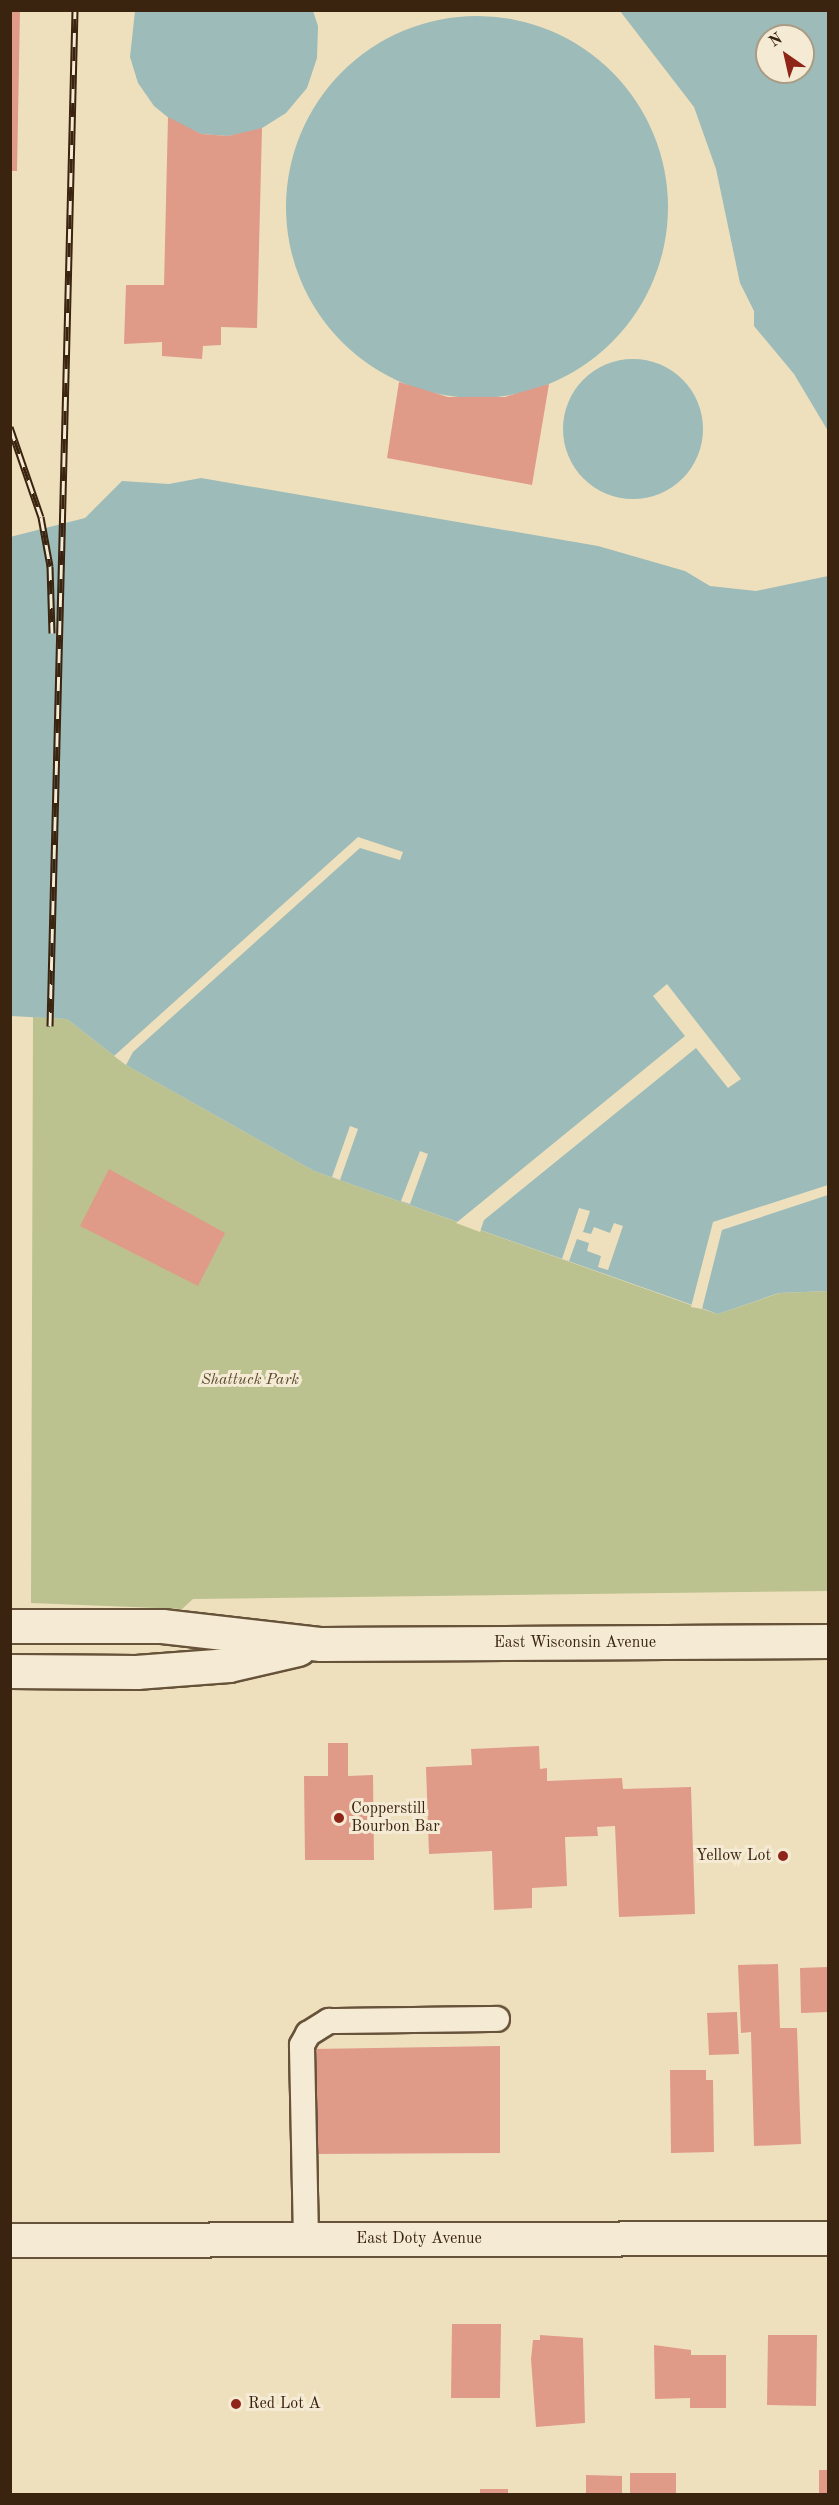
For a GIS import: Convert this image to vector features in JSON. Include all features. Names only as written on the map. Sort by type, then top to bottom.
[{"type":"main road","name":"East Wisconsin Avenue","points":[[10,1626],[162,1626],[321,1644],[828,1641]]},
{"type":"main road","name":"East Wisconsin Avenue","points":[[10,1671],[136,1672],[229,1665],[321,1644]]},
{"type":"main road","name":"East Doty Avenue","points":[[10,2240],[828,2238]]},
{"type":"lane","points":[[306,2239],[302,2045],[309,2034],[329,2021],[497,2019]]},
{"type":"green space","name":"Shattuck Park","points":[[33,1017],[67,1019],[126,1065],[314,1171],[702,1309],[718,1314],[780,1293],[828,1291],[828,1591],[193,1599],[182,1609],[31,1603]]},
{"type":"water","points":[[135,11],[313,11],[318,26],[317,58],[307,88],[286,113],[259,130],[228,136],[201,134],[175,123],[154,106],[138,83],[130,57]]},
{"type":"water","points":[[620,11],[828,11],[828,431],[794,374],[754,326],[754,311],[740,283],[716,169],[694,107]]},
{"type":"water","points":[[477,16],[514,20],[550,31],[583,48],[612,72],[636,101],[653,134],[664,170],[668,207],[664,244],[653,280],[636,313],[612,342],[583,366],[550,383],[514,394],[477,398],[440,394],[404,383],[371,366],[342,342],[318,313],[301,280],[290,244],[286,207],[290,170],[301,134],[318,101],[342,72],[371,48],[404,31],[440,20]]},
{"type":"water","points":[[633,359],[660,364],[683,379],[698,402],[703,429],[698,456],[683,479],[660,494],[633,499],[606,494],[583,479],[568,456],[563,429],[568,402],[583,379],[606,364]]},
{"type":"water","points":[[201,478],[598,546],[685,571],[710,586],[756,591],[828,576],[828,1291],[779,1293],[718,1314],[314,1171],[126,1065],[67,1019],[11,1016],[10,537],[85,518],[122,481],[169,484]]},
{"type":"pier","points":[[358,837],[403,852],[400,860],[360,848],[133,1052],[126,1065],[114,1056]]},
{"type":"pier","points":[[667,984],[741,1079],[728,1088],[696,1048],[484,1220],[480,1232],[456,1223],[685,1036],[653,996]]},
{"type":"pier","points":[[350,1126],[358,1129],[340,1180],[332,1177]]},
{"type":"pier","points":[[420,1151],[428,1154],[410,1204],[401,1201]]},
{"type":"pier","points":[[828,1185],[828,1195],[722,1230],[702,1309],[691,1307],[713,1222]]},
{"type":"pier","points":[[579,1208],[590,1211],[583,1232],[591,1234],[594,1227],[610,1233],[614,1223],[623,1226],[608,1270],[598,1267],[601,1256],[587,1251],[589,1243],[577,1239],[569,1261],[562,1259]]},
{"type":"building","points":[[10,10],[20,10],[17,171],[10,171]]},
{"type":"building","points":[[168,117],[201,134],[228,136],[262,128],[257,328],[221,327],[221,345],[203,346],[202,359],[162,356],[162,342],[124,344],[126,285],[164,285]]},
{"type":"building","points":[[399,382],[448,397],[505,397],[549,384],[532,485],[387,458]]},
{"type":"building","points":[[109,1169],[225,1233],[198,1286],[80,1226]]},
{"type":"building","name":"Copperstill Bourbon Bar","points":[[328,1743],[348,1743],[348,1776],[373,1775],[374,1860],[305,1860],[304,1776],[328,1776]]},
{"type":"building","points":[[539,1746],[540,1769],[547,1768],[547,1781],[622,1778],[623,1789],[691,1787],[695,1914],[619,1917],[615,1826],[597,1827],[598,1836],[565,1837],[567,1886],[532,1888],[532,1908],[494,1910],[492,1851],[429,1854],[426,1767],[472,1765],[471,1749]]},
{"type":"building","points":[[778,1964],[780,2028],[797,2028],[801,2144],[754,2146],[751,2032],[741,2033],[738,1965]]},
{"type":"building","points":[[828,1967],[828,2012],[801,2013],[800,1968]]},
{"type":"building","points":[[737,2012],[739,2054],[709,2055],[707,2013]]},
{"type":"building","points":[[500,2046],[500,2153],[313,2154],[312,2049]]},
{"type":"building","points":[[670,2070],[706,2070],[706,2080],[713,2080],[714,2152],[671,2153]]},
{"type":"building","points":[[452,2324],[501,2324],[500,2398],[451,2398]]},
{"type":"building","points":[[540,2335],[583,2338],[585,2423],[536,2427],[531,2359],[533,2340],[540,2340]]},
{"type":"building","points":[[768,2335],[817,2335],[816,2406],[767,2405]]},
{"type":"building","points":[[654,2345],[691,2350],[691,2355],[726,2355],[726,2408],[690,2408],[690,2398],[655,2399]]},
{"type":"building","points":[[819,2470],[828,2470],[828,2494],[819,2494]]},
{"type":"building","points":[[630,2473],[676,2473],[676,2494],[630,2494]]},
{"type":"building","points":[[586,2475],[622,2476],[622,2494],[586,2494]]},
{"type":"building","points":[[480,2489],[508,2489],[508,2494],[480,2494]]},
{"type":"railway","points":[[50,1026],[75,10]]},
{"type":"railway","points":[[10,427],[41,517],[50,566],[52,633]]},
{"type":"place","name":"Copperstill Bourbon Bar","points":[[339,1818]]},
{"type":"place","name":"Yellow Lot","points":[[783,1856]]},
{"type":"place","name":"Red Lot A","points":[[236,2404]]}]
